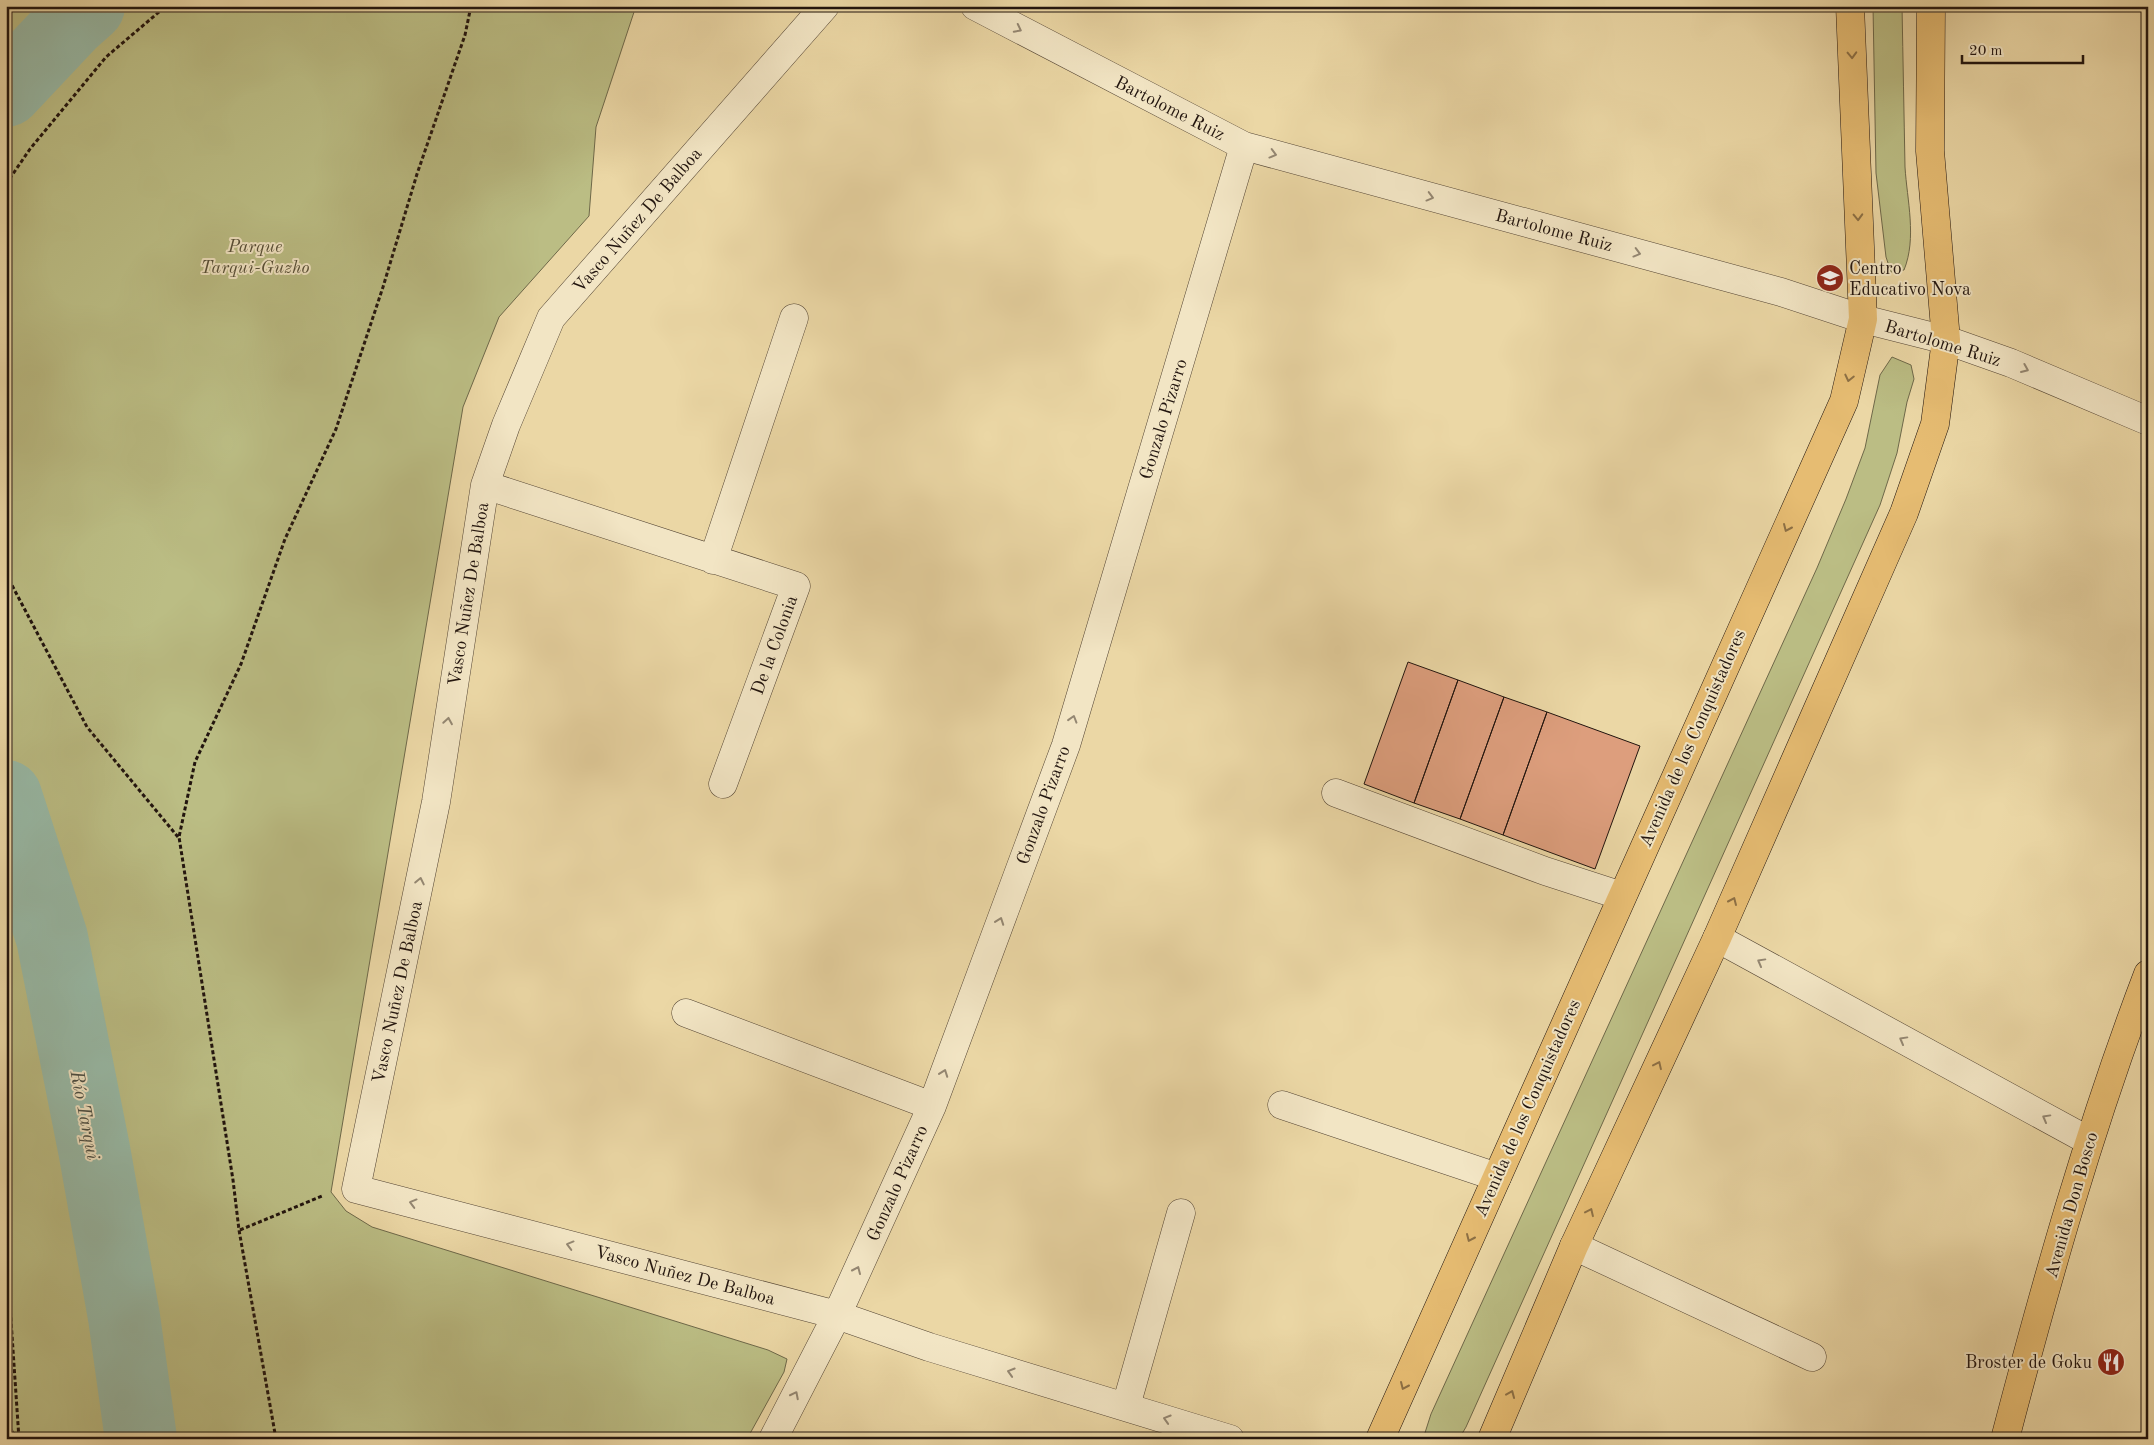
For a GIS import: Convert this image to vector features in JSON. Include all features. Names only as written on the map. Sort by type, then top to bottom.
[{"type":"main road","name":"Avenida de los Conquistadores","points":[[1380,1439],[1844,401],[1863,319],[1850,6]]},
{"type":"main road","points":[[1492,1439],[1574,1246],[1717,938],[1904,513],[1935,424],[1946,340],[1930,151],[1931,6]]},
{"type":"main road","name":"Avenida Don Bosco","points":[[2005,1439],[2026,1357],[2089,1141],[2148,974]]},
{"type":"street","name":"Vasco Nuñez De Balboa","points":[[825,6],[552,318],[506,425],[485,485],[436,802],[356,1188],[837,1315],[929,1347],[1230,1439]]},
{"type":"street","name":"Bartolome Ruiz","points":[[975,6],[1244,146],[1781,292],[1863,319],[1946,340],[2011,363],[2148,421]]},
{"type":"street","name":"Gonzalo Pizarro","points":[[773,1439],[837,1315],[932,1106],[1066,745],[1244,146]]},
{"type":"street","points":[[713,560],[794,318]]},
{"type":"street","name":"De la Colonia","points":[[485,485],[796,586],[723,784]]},
{"type":"street","points":[[1336,793],[1545,871],[1622,896]]},
{"type":"street","points":[[1717,938],[2089,1141]]},
{"type":"street","points":[[686,1013],[932,1106]]},
{"type":"street","points":[[1282,1105],[1497,1177]]},
{"type":"street","points":[[1126,1406],[1181,1213]]},
{"type":"street","points":[[1574,1246],[1812,1357]]},
{"type":"path","points":[[6,184],[30,149],[106,57],[166,6]]},
{"type":"path","points":[[276,1439],[239,1230],[232,1170],[179,837],[195,762],[241,664],[285,539],[336,428],[383,287],[417,174],[465,34],[471,6]]},
{"type":"path","points":[[6,574],[87,727],[179,837]]},
{"type":"path","points":[[239,1230],[331,1192],[356,1188]]},
{"type":"path","points":[[6,1246],[19,1439]]},
{"type":"green space","name":"Parque Tarqui-Guzho","points":[[6,6],[636,6],[596,127],[589,216],[499,317],[463,407],[331,1192],[346,1211],[372,1227],[768,1350],[787,1359],[784,1372],[747,1439],[18,1439],[6,1419]]},
{"type":"green space","points":[[1873,6],[1902,6],[1905,167],[1911,232],[1908,258],[1904,270],[1891,272],[1886,257],[1876,173]]},
{"type":"green space","points":[[1892,357],[1911,365],[1914,379],[1907,402],[1897,453],[1880,505],[1466,1427],[1459,1439],[1423,1439],[1431,1414],[1817,568],[1865,448],[1880,375]]},
{"type":"building","points":[[1408,662],[1458,680],[1414,803],[1364,784]]},
{"type":"building","points":[[1458,680],[1504,697],[1460,819],[1414,803]]},
{"type":"building","points":[[1504,697],[1547,712],[1503,835],[1460,819]]},
{"type":"building","points":[[1547,712],[1640,746],[1595,869],[1503,835]]},
{"type":"waterway","name":"Río Tarqui","points":[[6,91],[71,22],[89,6]]},
{"type":"waterway","name":"Río Tarqui","points":[[6,796],[52,938],[94,1149],[124,1317],[141,1439]]},
{"type":"place","name":"Centro Educativo Nova","points":[[1830,278]]},
{"type":"place","name":"Broster de Goku","points":[[2111,1362]]}]
